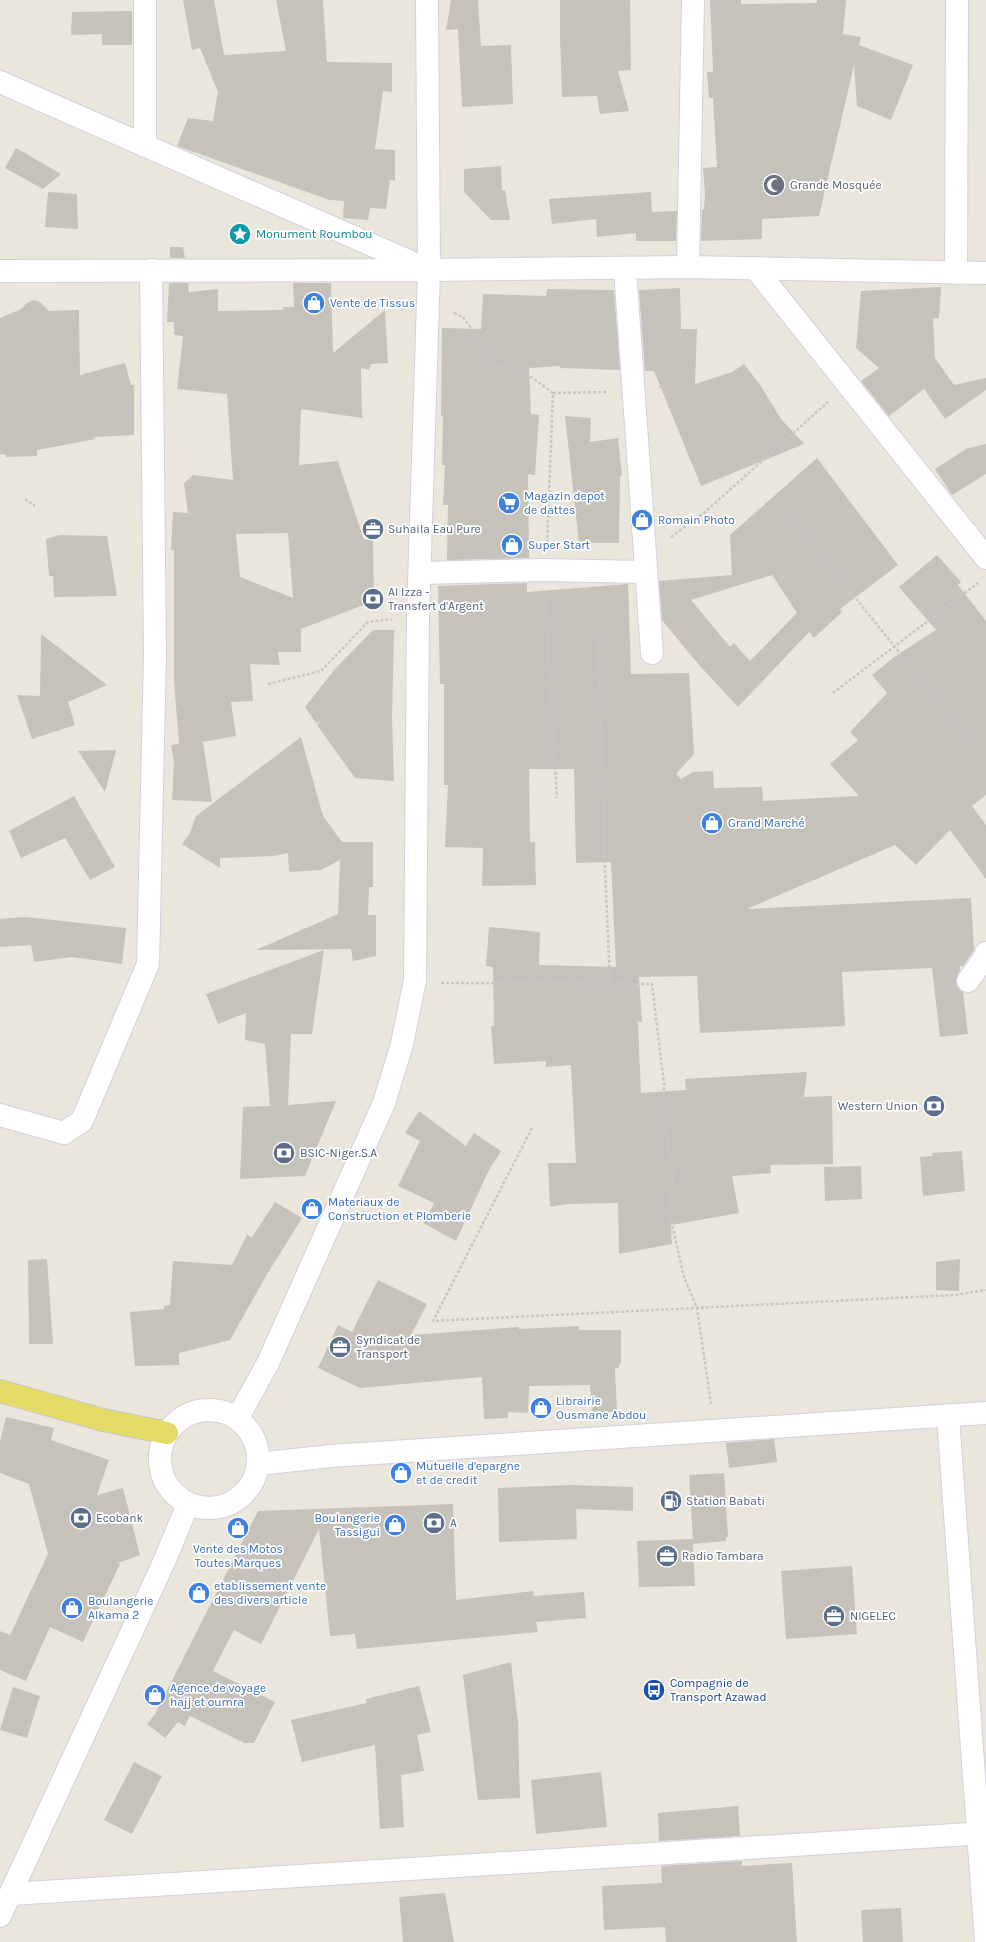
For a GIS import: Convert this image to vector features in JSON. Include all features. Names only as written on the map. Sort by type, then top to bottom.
[{"type":"main road","points":[[0,1391],[103,1420],[167,1433]]},
{"type":"street","points":[[145,0],[145,146]]},
{"type":"street","points":[[237,1419],[268,1363],[384,1104],[402,1044],[415,980],[418,616],[429,270],[427,0]]},
{"type":"street","points":[[688,267],[693,0]]},
{"type":"street","points":[[956,272],[957,0]]},
{"type":"street","points":[[0,82],[429,270]]},
{"type":"street","points":[[0,271],[625,270],[688,267],[986,273]]},
{"type":"street","points":[[755,268],[986,558]]},
{"type":"street","points":[[0,1115],[64,1133],[82,1121],[148,964],[156,654],[151,270]]},
{"type":"street","points":[[625,270],[644,564],[652,653]]},
{"type":"street","points":[[420,573],[544,570],[644,564]]},
{"type":"street","points":[[968,981],[985,957],[986,953]]},
{"type":"street","points":[[202,1412],[223,1413],[237,1419],[249,1432],[256,1447],[258,1464],[254,1479],[245,1492],[233,1502],[219,1507],[203,1508],[188,1504],[174,1494],[165,1481],[160,1466],[161,1449],[167,1433],[178,1421],[191,1414],[202,1412]]},
{"type":"street","points":[[258,1464],[331,1456],[948,1417],[986,1413]]},
{"type":"street","points":[[948,1417],[982,1834],[986,1942]]},
{"type":"street","points":[[0,1916],[164,1562],[188,1504]]},
{"type":"street","points":[[11,1894],[982,1834]]},
{"type":"path","points":[[427,303],[463,317],[473,331],[477,342],[496,365],[527,374],[553,393],[547,547],[544,570],[557,798]]},
{"type":"path","points":[[644,564],[848,385]]},
{"type":"path","points":[[25,499],[35,506]]},
{"type":"path","points":[[781,505],[976,748]]},
{"type":"path","points":[[832,693],[980,582]]},
{"type":"path","points":[[268,684],[321,671],[368,622],[418,616]]},
{"type":"path","points":[[598,630],[610,982]]},
{"type":"path","points":[[415,980],[442,983],[610,982],[652,984],[664,1084],[664,1122],[672,1173],[670,1216],[684,1277],[697,1308],[715,1431]]},
{"type":"path","points":[[532,1128],[433,1321],[954,1295],[986,1290]]},
{"type":"building","points":[[183,0],[214,0],[224,55],[286,51],[276,0],[323,0],[327,62],[392,63],[392,92],[383,91],[375,149],[395,150],[395,181],[390,180],[386,209],[370,208],[368,220],[343,218],[344,201],[330,200],[177,146],[188,118],[213,121],[218,92],[200,48],[192,50]]},
{"type":"building","points":[[451,0],[478,0],[481,46],[511,45],[513,104],[462,107],[458,29],[446,30]]},
{"type":"building","points":[[560,0],[630,0],[631,70],[618,71],[629,111],[600,114],[597,96],[562,97]]},
{"type":"building","points":[[710,0],[741,0],[741,4],[817,3],[817,0],[846,0],[843,34],[861,37],[859,45],[913,65],[891,120],[857,106],[854,65],[819,216],[762,219],[762,239],[701,241],[702,210],[704,210],[705,194],[703,168],[717,167],[713,98],[709,98],[707,72],[713,72]]},
{"type":"building","points":[[132,11],[132,45],[102,45],[102,34],[71,35],[72,12]]},
{"type":"building","points":[[16,148],[61,174],[43,189],[5,168]]},
{"type":"building","points":[[501,166],[502,191],[505,190],[510,220],[491,220],[464,192],[464,169]]},
{"type":"building","points":[[48,192],[77,194],[78,229],[45,227]]},
{"type":"building","points":[[651,192],[652,212],[677,211],[676,241],[636,241],[636,233],[597,237],[596,219],[552,224],[549,199]]},
{"type":"building","points":[[170,247],[183,247],[185,258],[170,258]]},
{"type":"building","points":[[169,283],[188,283],[189,292],[218,289],[218,311],[283,310],[283,307],[294,307],[293,283],[331,283],[333,353],[385,310],[388,363],[371,364],[369,370],[361,368],[362,418],[301,409],[299,465],[338,461],[364,540],[373,539],[374,601],[301,629],[301,652],[278,652],[280,665],[250,664],[253,701],[231,702],[236,736],[203,742],[212,802],[172,800],[174,763],[171,745],[179,744],[174,680],[174,550],[171,550],[173,512],[188,513],[184,483],[193,475],[233,480],[227,394],[177,389],[183,336],[174,335],[174,322],[167,322]],"holes":[[[288,533],[293,598],[240,577],[236,534]]]},
{"type":"building","points":[[941,287],[939,318],[933,319],[935,358],[954,385],[986,378],[986,390],[945,419],[924,389],[889,416],[861,381],[879,368],[856,348],[861,291]]},
{"type":"building","points":[[680,288],[681,329],[697,329],[695,384],[732,372],[744,364],[761,386],[781,419],[804,444],[701,486],[654,371],[645,371],[639,290]]},
{"type":"building","points":[[547,289],[614,290],[620,370],[560,368],[560,366],[529,368],[531,414],[539,415],[535,475],[528,474],[529,558],[447,560],[448,505],[443,505],[445,465],[442,465],[442,328],[481,329],[483,294],[546,296]]},
{"type":"building","points":[[34,300],[41,303],[49,311],[79,310],[80,375],[125,363],[131,385],[134,385],[134,435],[94,437],[96,439],[37,450],[37,456],[6,457],[6,455],[0,454],[0,318],[21,309],[27,303]]},
{"type":"building","points":[[565,416],[591,418],[590,442],[618,438],[622,476],[620,476],[619,543],[579,543]]},
{"type":"building","points":[[986,444],[986,474],[952,495],[935,469],[966,449]]},
{"type":"building","points":[[817,458],[898,565],[840,609],[842,612],[814,638],[809,632],[738,707],[699,665],[662,620],[659,581],[732,575],[730,535]],"holes":[[[772,575],[797,613],[750,661],[734,643],[730,647],[691,600]]]},
{"type":"building","points":[[59,535],[107,536],[117,596],[54,597],[53,576],[49,576],[46,539]]},
{"type":"building","points":[[937,555],[961,582],[958,585],[986,621],[986,795],[972,806],[986,825],[986,879],[950,830],[916,865],[895,845],[747,909],[971,898],[974,950],[963,966],[960,966],[956,980],[957,987],[963,992],[968,1034],[940,1037],[932,968],[842,972],[845,1026],[700,1033],[697,976],[639,977],[642,1022],[638,1022],[641,1093],[686,1090],[685,1079],[807,1072],[804,1097],[832,1096],[833,1164],[770,1165],[771,1173],[732,1176],[739,1213],[671,1225],[672,1244],[619,1254],[618,1203],[567,1204],[550,1207],[548,1163],[576,1163],[571,1065],[546,1067],[546,1061],[494,1064],[491,1026],[494,1026],[493,967],[486,966],[489,927],[540,932],[539,965],[616,967],[611,862],[576,863],[574,769],[529,769],[530,842],[535,842],[536,885],[482,886],[483,848],[445,847],[448,785],[444,785],[444,684],[440,684],[438,586],[527,583],[527,592],[628,584],[631,674],[689,673],[694,754],[676,774],[681,779],[693,772],[713,771],[714,788],[762,787],[763,801],[859,796],[830,764],[858,740],[850,732],[887,693],[872,675],[897,655],[936,630],[899,587]]},
{"type":"building","points":[[373,630],[394,630],[392,720],[394,781],[355,778],[317,725],[320,722],[316,723],[305,707],[335,669]]},
{"type":"building","points":[[41,634],[107,685],[68,702],[75,725],[32,739],[17,695],[40,696]]},
{"type":"building","points":[[301,737],[323,816],[342,842],[373,842],[373,887],[369,887],[368,915],[376,915],[376,956],[353,961],[351,949],[256,950],[338,914],[340,860],[321,870],[289,872],[288,853],[274,856],[220,858],[220,868],[182,844],[190,833],[196,816]]},
{"type":"building","points":[[116,750],[105,792],[78,751]]},
{"type":"building","points":[[74,796],[115,867],[90,880],[65,838],[21,858],[9,831]]},
{"type":"building","points":[[26,917],[126,928],[122,964],[72,957],[34,962],[31,945],[0,947],[0,919]]},
{"type":"building","points":[[324,950],[312,1034],[291,1034],[288,1105],[336,1101],[305,1176],[240,1179],[243,1107],[270,1106],[265,1044],[245,1040],[246,1013],[218,1024],[206,994]]},
{"type":"building","points":[[419,1111],[466,1146],[474,1133],[501,1151],[489,1170],[456,1241],[423,1223],[434,1204],[432,1202],[398,1186],[420,1141],[405,1133]]},
{"type":"building","points":[[962,1151],[965,1191],[923,1196],[920,1157],[933,1156],[932,1153]]},
{"type":"building","points":[[861,1166],[862,1199],[825,1201],[824,1167]]},
{"type":"building","points":[[275,1202],[302,1218],[266,1276],[230,1340],[179,1353],[179,1365],[135,1366],[130,1312],[164,1309],[164,1306],[170,1305],[173,1261],[232,1265],[247,1235],[252,1237]]},
{"type":"building","points":[[47,1259],[53,1344],[29,1344],[28,1260]]},
{"type":"building","points":[[960,1259],[959,1291],[936,1290],[936,1262]]},
{"type":"building","points":[[378,1280],[427,1304],[411,1335],[519,1327],[519,1329],[579,1326],[579,1330],[621,1330],[621,1364],[619,1363],[619,1368],[615,1368],[617,1412],[592,1413],[590,1385],[529,1386],[528,1413],[508,1412],[508,1418],[484,1419],[482,1377],[360,1388],[318,1368],[338,1325],[352,1332]]},
{"type":"building","points":[[6,1417],[54,1428],[51,1440],[109,1460],[97,1495],[123,1488],[140,1555],[118,1563],[120,1564],[83,1642],[50,1627],[26,1681],[0,1670],[0,1631],[10,1635],[48,1554],[29,1484],[0,1473],[0,1442]]},
{"type":"building","points":[[774,1439],[777,1462],[729,1468],[726,1443]]},
{"type":"building","points":[[724,1473],[728,1537],[726,1537],[726,1541],[693,1544],[695,1586],[639,1587],[637,1541],[693,1539],[689,1475]]},
{"type":"building","points":[[570,1485],[633,1487],[633,1511],[576,1509],[577,1539],[499,1542],[498,1488]]},
{"type":"building","points":[[453,1504],[456,1600],[533,1591],[534,1596],[584,1592],[586,1618],[536,1622],[538,1632],[357,1649],[355,1634],[330,1636],[319,1529],[261,1644],[234,1630],[213,1671],[275,1702],[254,1743],[244,1743],[190,1716],[185,1726],[178,1722],[165,1738],[147,1724],[155,1714],[258,1511]]},
{"type":"building","points":[[852,1566],[857,1634],[786,1639],[781,1571]]},
{"type":"building","points":[[511,1662],[518,1723],[520,1798],[478,1800],[463,1675]]},
{"type":"building","points":[[419,1686],[431,1732],[417,1735],[424,1771],[401,1775],[404,1827],[380,1829],[375,1745],[302,1762],[291,1720],[367,1703],[366,1699]]},
{"type":"building","points":[[13,1687],[40,1696],[27,1738],[0,1730]]},
{"type":"building","points":[[134,1762],[162,1776],[132,1834],[104,1820]]},
{"type":"building","points":[[601,1772],[607,1827],[536,1834],[531,1780]]},
{"type":"building","points":[[738,1806],[740,1836],[659,1841],[658,1813]]},
{"type":"building","points":[[742,1861],[742,1866],[792,1863],[797,1942],[666,1942],[665,1927],[604,1930],[602,1886],[662,1883],[661,1866]]},
{"type":"building","points":[[445,1893],[454,1942],[403,1942],[399,1897]]},
{"type":"building","points":[[901,1908],[903,1942],[863,1942],[861,1910]]},
{"type":"place","name":"Grande Mosquée","points":[[774,185]]},
{"type":"place","name":"Monument Roumbou","points":[[240,234]]},
{"type":"place","name":"Vente de Tissus","points":[[314,303]]},
{"type":"place","name":"Magazin depot de dattes","points":[[509,503]]},
{"type":"place","name":"Romain Photo","points":[[642,520]]},
{"type":"place","name":"Suhaila Eau Pure","points":[[373,529]]},
{"type":"place","name":"Super Start","points":[[512,545]]},
{"type":"place","name":"Al Izza - Transfert d'Argent","points":[[373,599]]},
{"type":"place","name":"Grand Marché","points":[[712,823]]},
{"type":"place","name":"Western Union","points":[[934,1106]]},
{"type":"place","name":"BSIC-Niger.S.A","points":[[284,1153]]},
{"type":"place","name":"Materiaux de Construction et Plomberie","points":[[312,1209]]},
{"type":"place","name":"Syndicat de Transport","points":[[340,1347]]},
{"type":"place","name":"Librairie Ousmane Abdou","points":[[541,1408]]},
{"type":"place","name":"Mutuelle d'epargne et de credit","points":[[401,1473]]},
{"type":"place","name":"Station Babati","points":[[671,1501]]},
{"type":"place","name":"Ecobank","points":[[81,1518]]},
{"type":"place","name":"A","points":[[434,1523]]},
{"type":"place","name":"Boulangerie Tassigui","points":[[395,1525]]},
{"type":"place","name":"Vente des Motos Toutes Marques","points":[[238,1528]]},
{"type":"place","name":"Radio Tambara","points":[[667,1556]]},
{"type":"place","name":"etablissement vente des divers article","points":[[199,1593]]},
{"type":"place","name":"Boulangerie Alkama 2","points":[[72,1608]]},
{"type":"place","name":"NIGELEC","points":[[834,1616]]},
{"type":"place","name":"Compagnie de Transport Azawad","points":[[654,1690]]},
{"type":"place","name":"Agence de voyage hajj et oumra","points":[[155,1695]]}]
